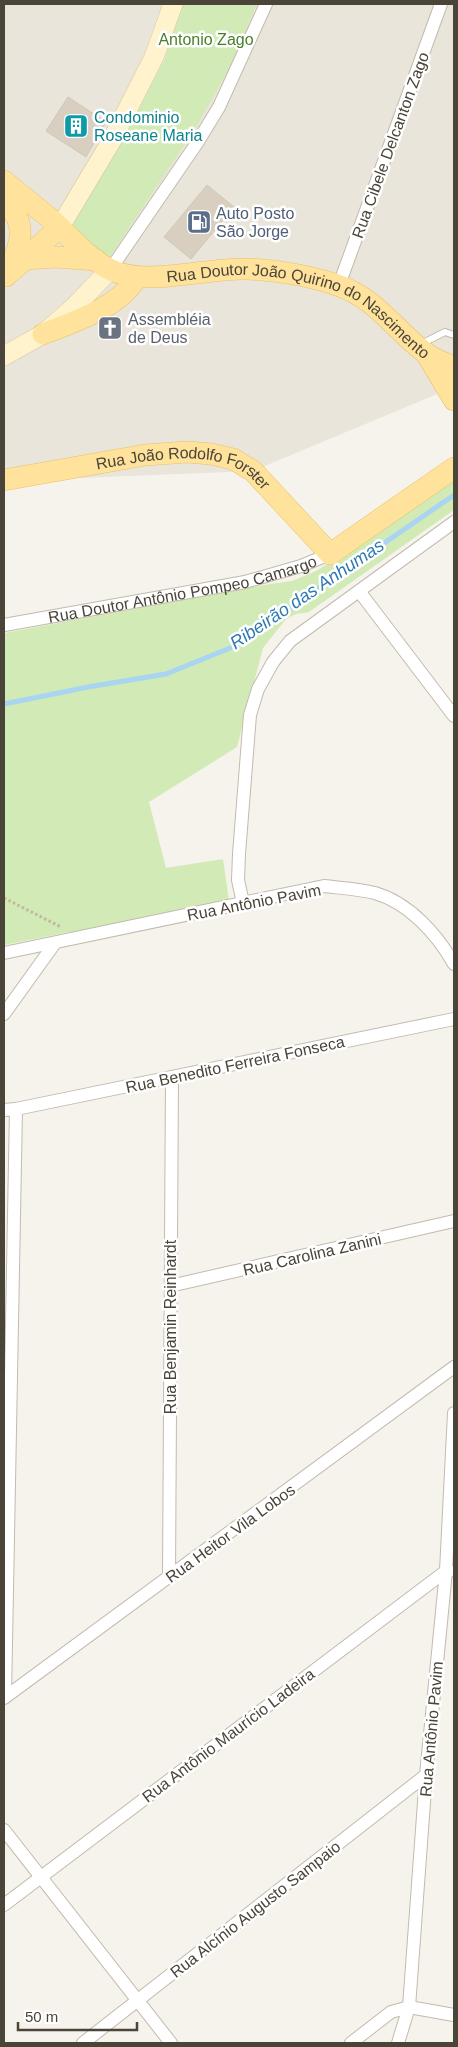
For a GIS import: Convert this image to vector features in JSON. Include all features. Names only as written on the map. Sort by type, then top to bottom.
[{"type":"main road","points":[[4,181],[103,265]]},
{"type":"main road","points":[[4,202],[19,220],[20,240],[18,251],[5,277]]},
{"type":"main road","points":[[5,277],[60,227]]},
{"type":"main road","name":"Rua Doutor João Quirino do Nascimento","points":[[26,259],[56,257],[103,265],[136,277],[249,269],[308,277],[339,285],[363,297],[436,360],[454,367]]},
{"type":"main road","points":[[43,334],[65,326],[123,295],[136,277]]},
{"type":"main road","points":[[422,349],[454,400]]},
{"type":"main road","name":"Rua João Rodolfo Forster","points":[[4,480],[145,455],[188,452],[211,454],[233,459],[253,471],[330,554]]},
{"type":"main road","name":"Rua Doutor Antônio Pompeo Camargo","points":[[330,554],[454,468]]},
{"type":"street","points":[[60,227],[112,140],[150,65],[173,4]]},
{"type":"street","points":[[4,356],[43,334],[73,308],[103,265],[186,158],[219,107],[266,4]]},
{"type":"street","name":"Rua Cibele Delcanton Zago","points":[[339,285],[441,4]]},
{"type":"street","points":[[242,903],[238,880],[239,854],[250,715],[258,689],[273,662],[290,641],[454,522]]},
{"type":"street","name":"Rua Doutor Antônio Pompeo Camargo","points":[[4,625],[245,582],[287,571],[330,554]]},
{"type":"street","points":[[359,590],[454,716]]},
{"type":"street","name":"Rua Antônio Pavim","points":[[4,953],[324,886],[376,893],[411,911],[443,944],[454,964]]},
{"type":"street","points":[[5,1013],[55,943]]},
{"type":"street","points":[[4,998],[5,1013]]},
{"type":"street","name":"Rua Benedito Ferreira Fonseca","points":[[10,1110],[454,1019]]},
{"type":"street","name":"Rua Benjamin Reinhardt","points":[[169,1578],[172,1077]]},
{"type":"street","points":[[4,1697],[10,1110]]},
{"type":"street","name":"Rua Carolina Zanini","points":[[170,1286],[454,1221]]},
{"type":"street","name":"Rua Heitor Vila Lobos","points":[[4,1697],[169,1578],[454,1367]]},
{"type":"street","name":"Rua Antônio Pavim","points":[[398,2043],[409,2007],[426,1775],[450,1571],[454,1413]]},
{"type":"street","name":"Rua Antônio Maurício Ladeira","points":[[4,1905],[450,1571]]},
{"type":"street","name":"Rua Alcínio Augusto Sampaio","points":[[83,2043],[426,1775]]},
{"type":"street","points":[[4,1830],[172,2043]]},
{"type":"street","points":[[351,2043],[391,2012],[409,2007],[454,2015]]},
{"type":"lane","points":[[422,349],[445,332],[454,335]]},
{"type":"path","points":[[4,898],[82,937]]},
{"type":"shaded area","points":[[4,4],[454,4],[454,387],[253,471],[4,481]]},
{"type":"green space","name":"Antonio Zago","points":[[182,4],[257,4],[230,67],[195,129],[109,258],[70,226],[119,147],[165,59]]},
{"type":"green space","points":[[454,480],[454,510],[309,612],[296,614],[286,619],[263,648],[237,747],[149,802],[166,868],[223,859],[229,901],[82,937],[69,932],[4,945],[4,633],[292,581],[316,571],[379,532]]},
{"type":"building","name":"Condominio Roseane Maria","points":[[68,97],[106,122],[86,157],[46,131]]},
{"type":"building","name":"Auto Posto São Jorge","points":[[207,185],[234,207],[191,259],[164,237]]},
{"type":"waterway","name":"Ribeirão das Anhumas","points":[[4,704],[166,674],[235,646],[454,495]]},
{"type":"place","name":"Condominio Roseane Maria","points":[[76,126]]},
{"type":"place","name":"Auto Posto São Jorge","points":[[199,222]]},
{"type":"place","name":"Assembléia de Deus","points":[[110,328]]}]
